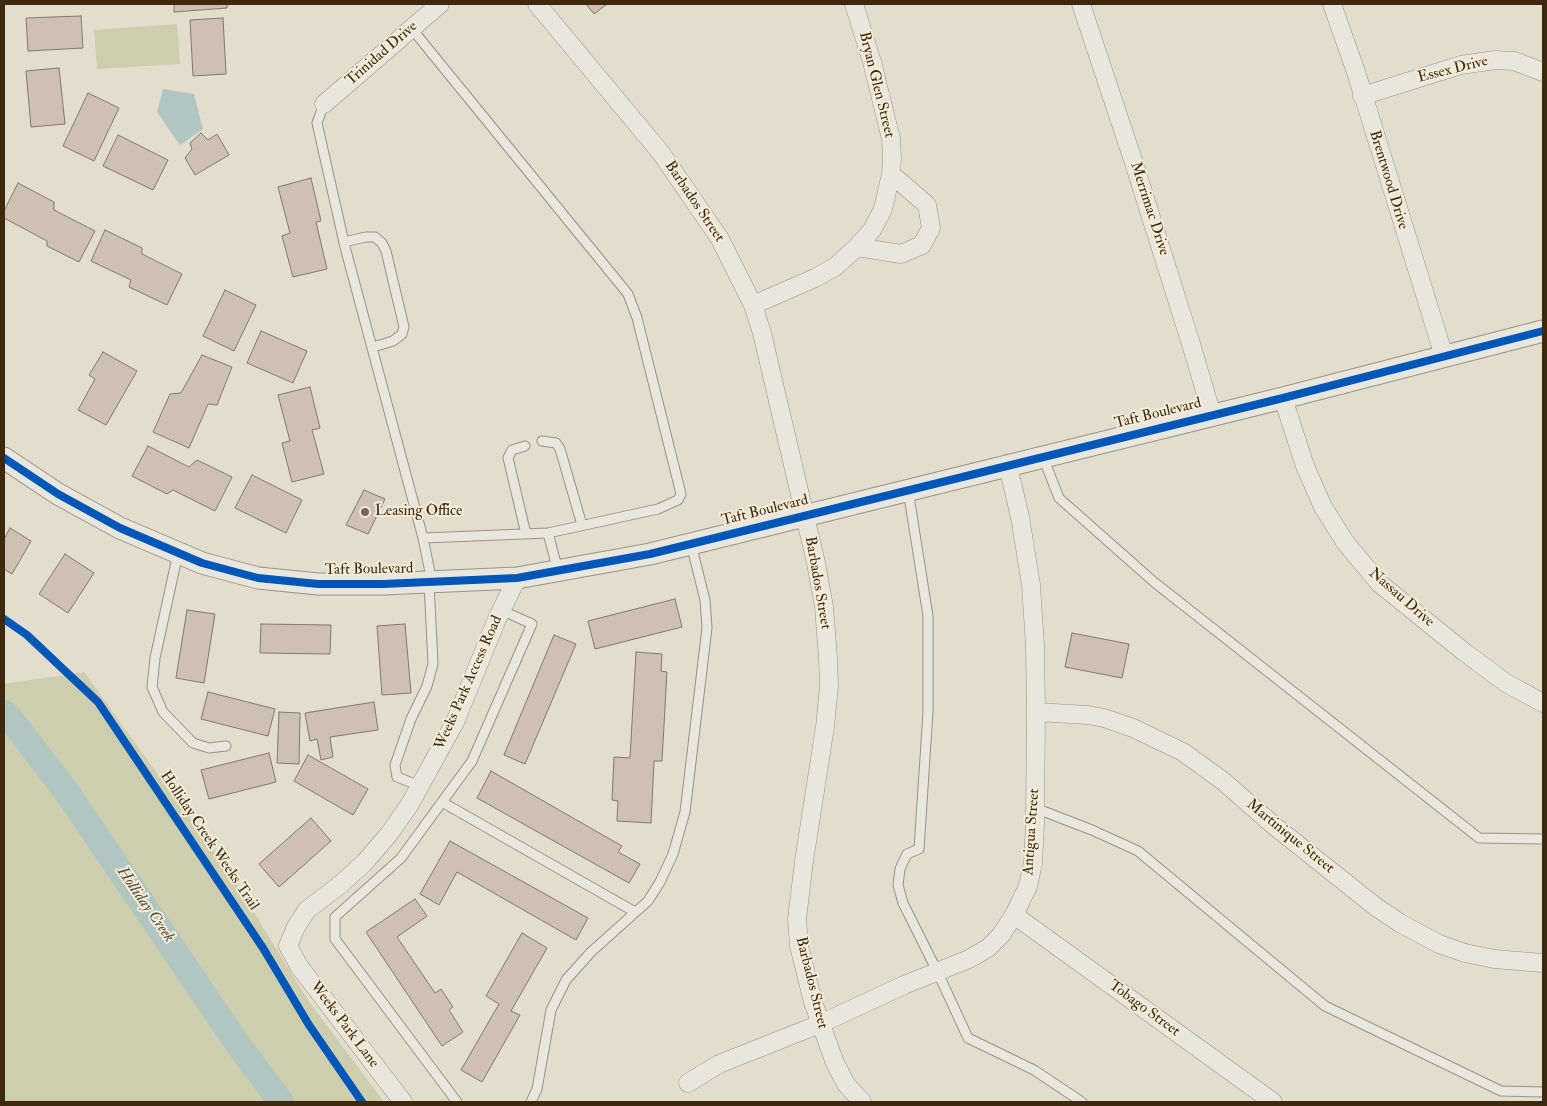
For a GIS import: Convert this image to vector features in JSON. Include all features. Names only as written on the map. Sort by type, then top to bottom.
[{"type":"street","name":"Trinidad Drive","points":[[324,104],[440,4]]},
{"type":"street","name":"Barbados Street","points":[[537,4],[661,153],[720,239],[753,305],[762,333],[816,563],[824,607],[829,686],[826,728],[804,861],[797,919],[799,946],[813,1002],[835,1063],[846,1084],[862,1102]]},
{"type":"street","name":"Bryan Glen Street","points":[[753,305],[815,278],[835,266],[857,247],[872,230],[882,209],[891,174],[891,139],[872,62],[854,4]]},
{"type":"street","name":"Merrimac Drive","points":[[1082,4],[1139,179],[1212,415]]},
{"type":"street","name":"Brentwood Drive","points":[[1332,4],[1356,72],[1444,356]]},
{"type":"street","name":"Essex Drive","points":[[1362,96],[1461,65],[1495,60],[1514,61],[1543,72]]},
{"type":"street","points":[[857,247],[901,254],[922,245],[931,228],[927,205],[891,174]]},
{"type":"street","name":"Taft Boulevard","points":[[4,458],[58,494],[120,528],[202,563],[258,578],[318,584],[383,584],[517,578],[650,554],[1283,398],[1543,331]]},
{"type":"street","name":"Nassau Drive","points":[[1283,398],[1305,466],[1323,507],[1345,542],[1379,583],[1499,678],[1543,703]]},
{"type":"street","name":"Antigua Street","points":[[688,1084],[720,1064],[820,1024],[904,985],[961,963],[988,948],[1001,935],[1014,914],[1028,886],[1032,870],[1036,712],[1035,646],[1031,585],[1020,517],[1008,466]]},
{"type":"street","name":"Weeks Park Access Road","points":[[288,946],[296,926],[308,910],[365,862],[389,834],[410,804],[455,722],[517,578]]},
{"type":"street","name":"Martinique Street","points":[[1036,712],[1088,715],[1104,718],[1133,728],[1183,752],[1223,780],[1272,824],[1376,907],[1400,923],[1439,944],[1465,953],[1494,959],[1543,963]]},
{"type":"street","name":"Tobago Street","points":[[1014,914],[1273,1102]]},
{"type":"street","name":"Weeks Park Lane","points":[[288,946],[299,966],[403,1102]]},
{"type":"lane","points":[[412,29],[628,294],[637,318],[681,494],[678,500],[658,509],[548,533],[423,538]]},
{"type":"lane","points":[[324,104],[317,123],[344,242],[423,538],[430,582],[433,664],[427,686],[411,719],[395,765],[397,777],[420,786]]},
{"type":"lane","points":[[344,242],[375,237],[382,243],[386,251],[404,327],[402,334],[393,341],[373,347]]},
{"type":"lane","points":[[542,441],[556,443],[560,449],[582,526]]},
{"type":"lane","points":[[525,446],[512,450],[508,458],[526,534]]},
{"type":"lane","points":[[1042,457],[1060,498],[1154,582],[1479,838],[1543,839]]},
{"type":"lane","points":[[908,490],[928,616],[928,712],[919,849],[907,854],[900,869],[898,885],[903,903],[938,972],[968,1038],[1034,1070],[1082,1102]]},
{"type":"lane","points":[[548,533],[558,572]]},
{"type":"lane","points":[[531,1102],[537,1089],[551,1010],[566,980],[591,952],[648,901],[673,854],[685,812],[707,628],[705,600],[691,543]]},
{"type":"lane","points":[[178,553],[155,658],[152,686],[163,712],[193,743],[209,748],[226,746]]},
{"type":"lane","points":[[457,1102],[335,939],[335,917],[401,858],[472,761],[532,624],[502,610]]},
{"type":"lane","points":[[442,802],[636,912]]},
{"type":"lane","points":[[1035,808],[1092,830],[1138,851],[1325,1006],[1501,1091],[1543,1092]]},
{"type":"green space","points":[[177,24],[180,64],[97,69],[94,30]]},
{"type":"green space","points":[[84,672],[234,880],[307,999],[384,1102],[4,1102],[4,684]]},
{"type":"water","points":[[163,89],[194,94],[203,129],[180,145],[157,112]]},
{"type":"building","points":[[174,4],[227,4],[227,8],[174,12]]},
{"type":"building","points":[[586,4],[607,4],[594,14]]},
{"type":"building","points":[[81,16],[83,48],[28,51],[26,18]]},
{"type":"building","points":[[223,18],[226,74],[193,76],[190,20]]},
{"type":"building","points":[[59,68],[65,124],[31,127],[26,71]]},
{"type":"building","points":[[88,93],[119,108],[94,161],[63,146]]},
{"type":"building","points":[[201,133],[208,140],[217,134],[229,155],[195,175],[185,158],[192,149],[190,143]]},
{"type":"building","points":[[118,135],[168,160],[153,190],[103,166]]},
{"type":"building","points":[[311,178],[321,221],[316,222],[327,269],[293,277],[282,236],[290,233],[278,187]]},
{"type":"building","points":[[18,183],[54,202],[54,210],[95,231],[79,262],[47,246],[47,241],[4,218],[4,211]]},
{"type":"building","points":[[105,230],[142,248],[142,254],[182,274],[167,305],[129,287],[131,280],[91,261]]},
{"type":"building","points":[[225,290],[256,305],[234,351],[203,336]]},
{"type":"building","points":[[261,331],[307,351],[293,383],[247,363]]},
{"type":"building","points":[[103,352],[137,371],[106,425],[78,410],[95,379],[89,375]]},
{"type":"building","points":[[202,355],[232,367],[217,405],[208,404],[189,448],[153,432],[170,394],[181,393]]},
{"type":"building","points":[[310,387],[320,428],[312,430],[324,474],[292,482],[282,443],[290,441],[278,395]]},
{"type":"building","points":[[148,446],[189,467],[197,460],[232,477],[215,511],[173,490],[167,494],[132,476]]},
{"type":"building","points":[[252,475],[302,500],[286,533],[235,508]]},
{"type":"building","name":"Leasing Office","points":[[364,490],[385,499],[368,534],[346,525]]},
{"type":"building","points":[[10,528],[31,541],[12,574],[4,569],[4,539]]},
{"type":"building","points":[[65,554],[94,573],[68,613],[39,594]]},
{"type":"building","points":[[675,599],[682,627],[595,649],[588,621]]},
{"type":"building","points":[[187,610],[215,614],[204,683],[176,678]]},
{"type":"building","points":[[261,624],[331,625],[330,654],[260,653]]},
{"type":"building","points":[[405,624],[411,693],[382,695],[377,626]]},
{"type":"building","points":[[1072,633],[1129,644],[1122,678],[1065,667]]},
{"type":"building","points":[[554,635],[576,644],[525,764],[504,755]]},
{"type":"building","points":[[636,652],[662,654],[661,671],[667,672],[662,761],[654,761],[651,823],[617,821],[618,801],[612,800],[614,757],[630,758]]},
{"type":"building","points":[[208,692],[275,709],[268,736],[201,719]]},
{"type":"building","points":[[374,702],[378,730],[330,737],[333,757],[321,760],[317,739],[310,741],[305,713]]},
{"type":"building","points":[[279,712],[300,713],[299,764],[277,763]]},
{"type":"building","points":[[269,753],[276,782],[209,799],[201,770]]},
{"type":"building","points":[[308,755],[368,789],[353,815],[294,781]]},
{"type":"building","points":[[491,771],[622,846],[618,852],[640,864],[629,883],[477,798]]},
{"type":"building","points":[[311,818],[331,841],[279,887],[259,864]]},
{"type":"building","points":[[450,841],[588,918],[576,940],[457,872],[439,905],[420,894]]},
{"type":"building","points":[[415,899],[427,916],[397,937],[435,993],[441,989],[453,1007],[449,1010],[463,1032],[442,1046],[366,932]]},
{"type":"building","points":[[522,933],[547,948],[511,1011],[520,1015],[482,1082],[461,1070],[499,1004],[486,996]]},
{"type":"waterway","name":"Holliday Creek","points":[[4,713],[66,791],[239,1046],[281,1102]]},
{"type":"cycle path","points":[[4,458],[58,494],[120,528],[202,563],[258,578],[318,584],[383,584],[517,578],[650,554],[1283,398],[1543,331]]},
{"type":"cycle path","name":"Holliday Creek Weeks Trail","points":[[4,619],[27,635],[98,702],[263,948],[309,1025],[362,1102]]},
{"type":"place","name":"Leasing Office","points":[[365,512]]}]
